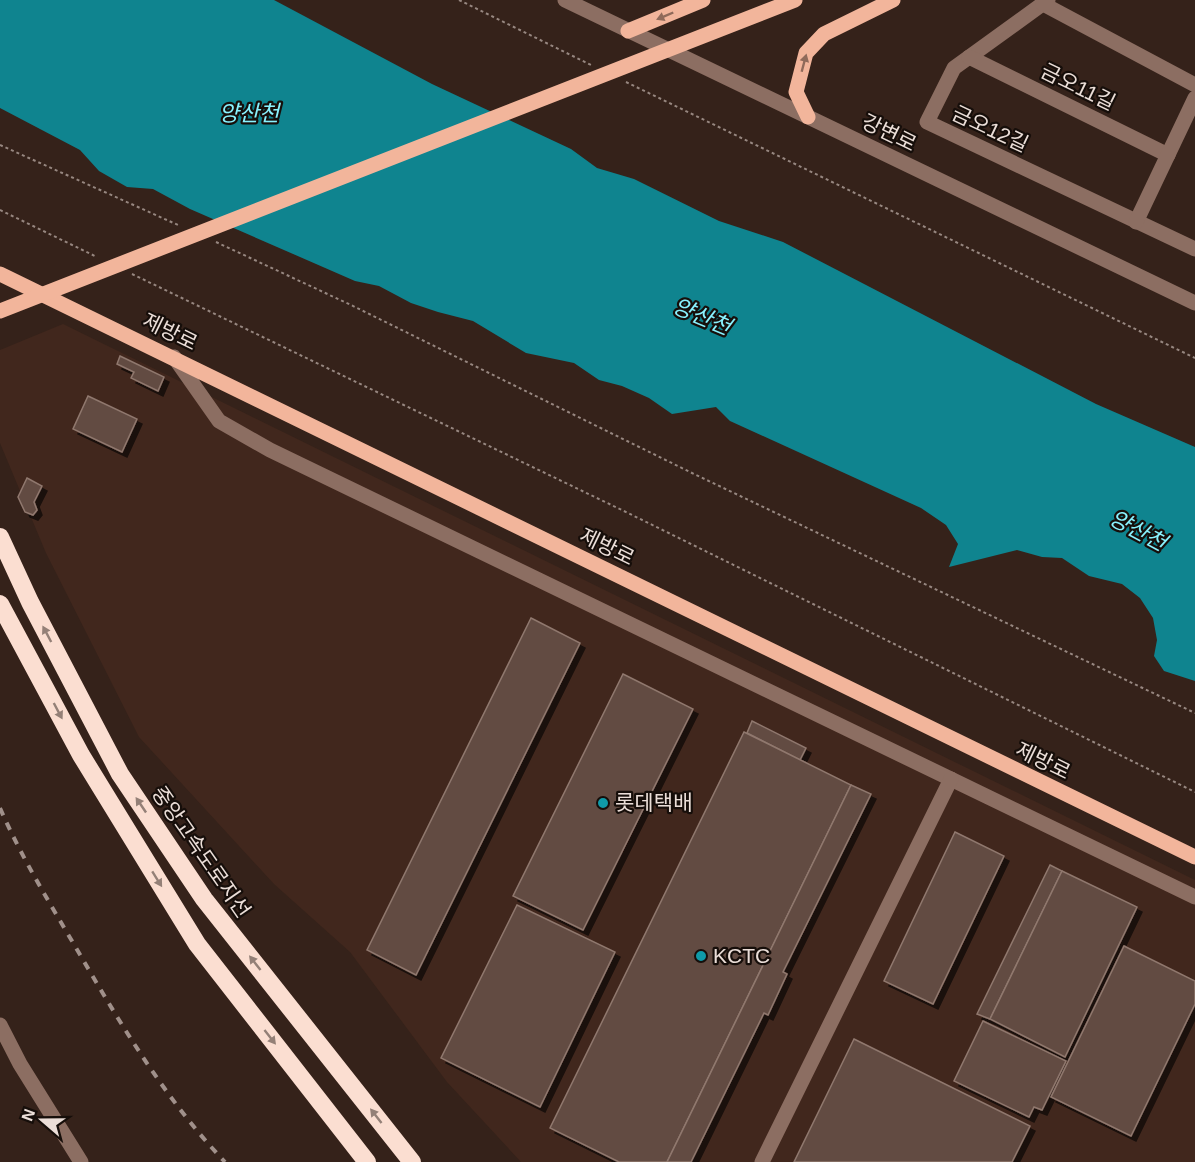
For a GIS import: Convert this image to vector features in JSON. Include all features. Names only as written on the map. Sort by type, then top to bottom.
[{"type":"highway","name":"중앙고속도로지선","points":[[0,537],[30,602],[120,774],[204,899],[412,1162]]},
{"type":"highway","points":[[0,604],[81,755],[197,944],[367,1162]]},
{"type":"main road","points":[[628,31],[703,0]]},
{"type":"main road","points":[[0,310],[795,0]]},
{"type":"main road","points":[[808,117],[796,92],[806,53],[825,34],[894,0]]},
{"type":"main road","name":"제방로","points":[[0,274],[1195,857]]},
{"type":"street","name":"강변로","points":[[565,0],[1195,303]]},
{"type":"street","name":"금오12길","points":[[1045,2],[954,68],[927,122],[1195,249]]},
{"type":"street","points":[[1045,2],[1195,85]]},
{"type":"street","name":"금오11길","points":[[969,57],[1168,155]]},
{"type":"street","points":[[1136,222],[1195,98]]},
{"type":"street","points":[[174,357],[219,421],[270,450],[1195,897]]},
{"type":"street","points":[[762,1162],[951,779]]},
{"type":"street","points":[[0,1025],[20,1064],[81,1162]]},
{"type":"path","points":[[459,0],[601,70]]},
{"type":"path","points":[[621,80],[1195,358]]},
{"type":"path","points":[[0,145],[179,225]]},
{"type":"path","points":[[0,210],[106,262]]},
{"type":"path","points":[[211,240],[351,305],[692,473],[1195,713]]},
{"type":"path","points":[[128,272],[628,513],[1195,792]]},
{"type":"shaded area","points":[[63,324],[1195,880],[1195,1162],[521,1162],[447,1082],[350,952],[274,884],[139,737],[46,553],[0,443],[0,350]]},
{"type":"water","name":"양산천","points":[[0,0],[274,0],[432,84],[571,149],[597,168],[634,179],[719,221],[783,242],[1096,404],[1195,447],[1195,681],[1164,671],[1154,656],[1157,640],[1153,618],[1140,598],[1122,584],[1089,576],[1062,558],[1042,557],[1017,550],[949,567],[958,544],[946,525],[921,508],[730,421],[716,407],[672,414],[649,398],[622,386],[599,380],[574,363],[526,353],[473,321],[411,303],[379,286],[355,281],[190,209],[153,189],[127,187],[99,171],[80,150],[0,108]]},
{"type":"building","points":[[120,356],[164,377],[158,391],[131,378],[134,372],[117,364]]},
{"type":"building","points":[[88,396],[137,419],[122,452],[73,429]]},
{"type":"building","points":[[27,478],[42,486],[34,502],[37,510],[33,515],[25,512],[18,497]]},
{"type":"building","points":[[531,618],[580,643],[416,975],[367,950]]},
{"type":"building","name":"롯데택배","points":[[623,674],[693,709],[583,930],[513,896]]},
{"type":"building","points":[[752,721],[806,748],[800,760],[747,733]]},
{"type":"building","name":"KCTC","points":[[744,732],[851,785],[667,1162],[619,1162],[550,1128]]},
{"type":"building","points":[[851,785],[871,794],[783,972],[787,974],[768,1015],[764,1013],[691,1162],[667,1162]]},
{"type":"building","points":[[955,832],[1004,856],[933,1004],[884,981]]},
{"type":"building","points":[[1050,865],[1062,871],[990,1019],[977,1014]]},
{"type":"building","points":[[1062,871],[1137,907],[1065,1057],[990,1019]]},
{"type":"building","points":[[517,905],[615,952],[540,1107],[441,1058]]},
{"type":"building","points":[[1124,946],[1195,981],[1195,1004],[1131,1136],[1051,1097]]},
{"type":"building","points":[[983,1021],[1066,1061],[1042,1110],[1034,1107],[1029,1117],[954,1081]]},
{"type":"building","points":[[854,1039],[1030,1126],[1012,1162],[794,1162]]},
{"type":"railway","points":[[0,808],[34,875],[124,1028],[181,1111],[225,1162]]},
{"type":"place","name":"롯데택배","points":[[603,803]]},
{"type":"place","name":"KCTC","points":[[701,956]]}]
